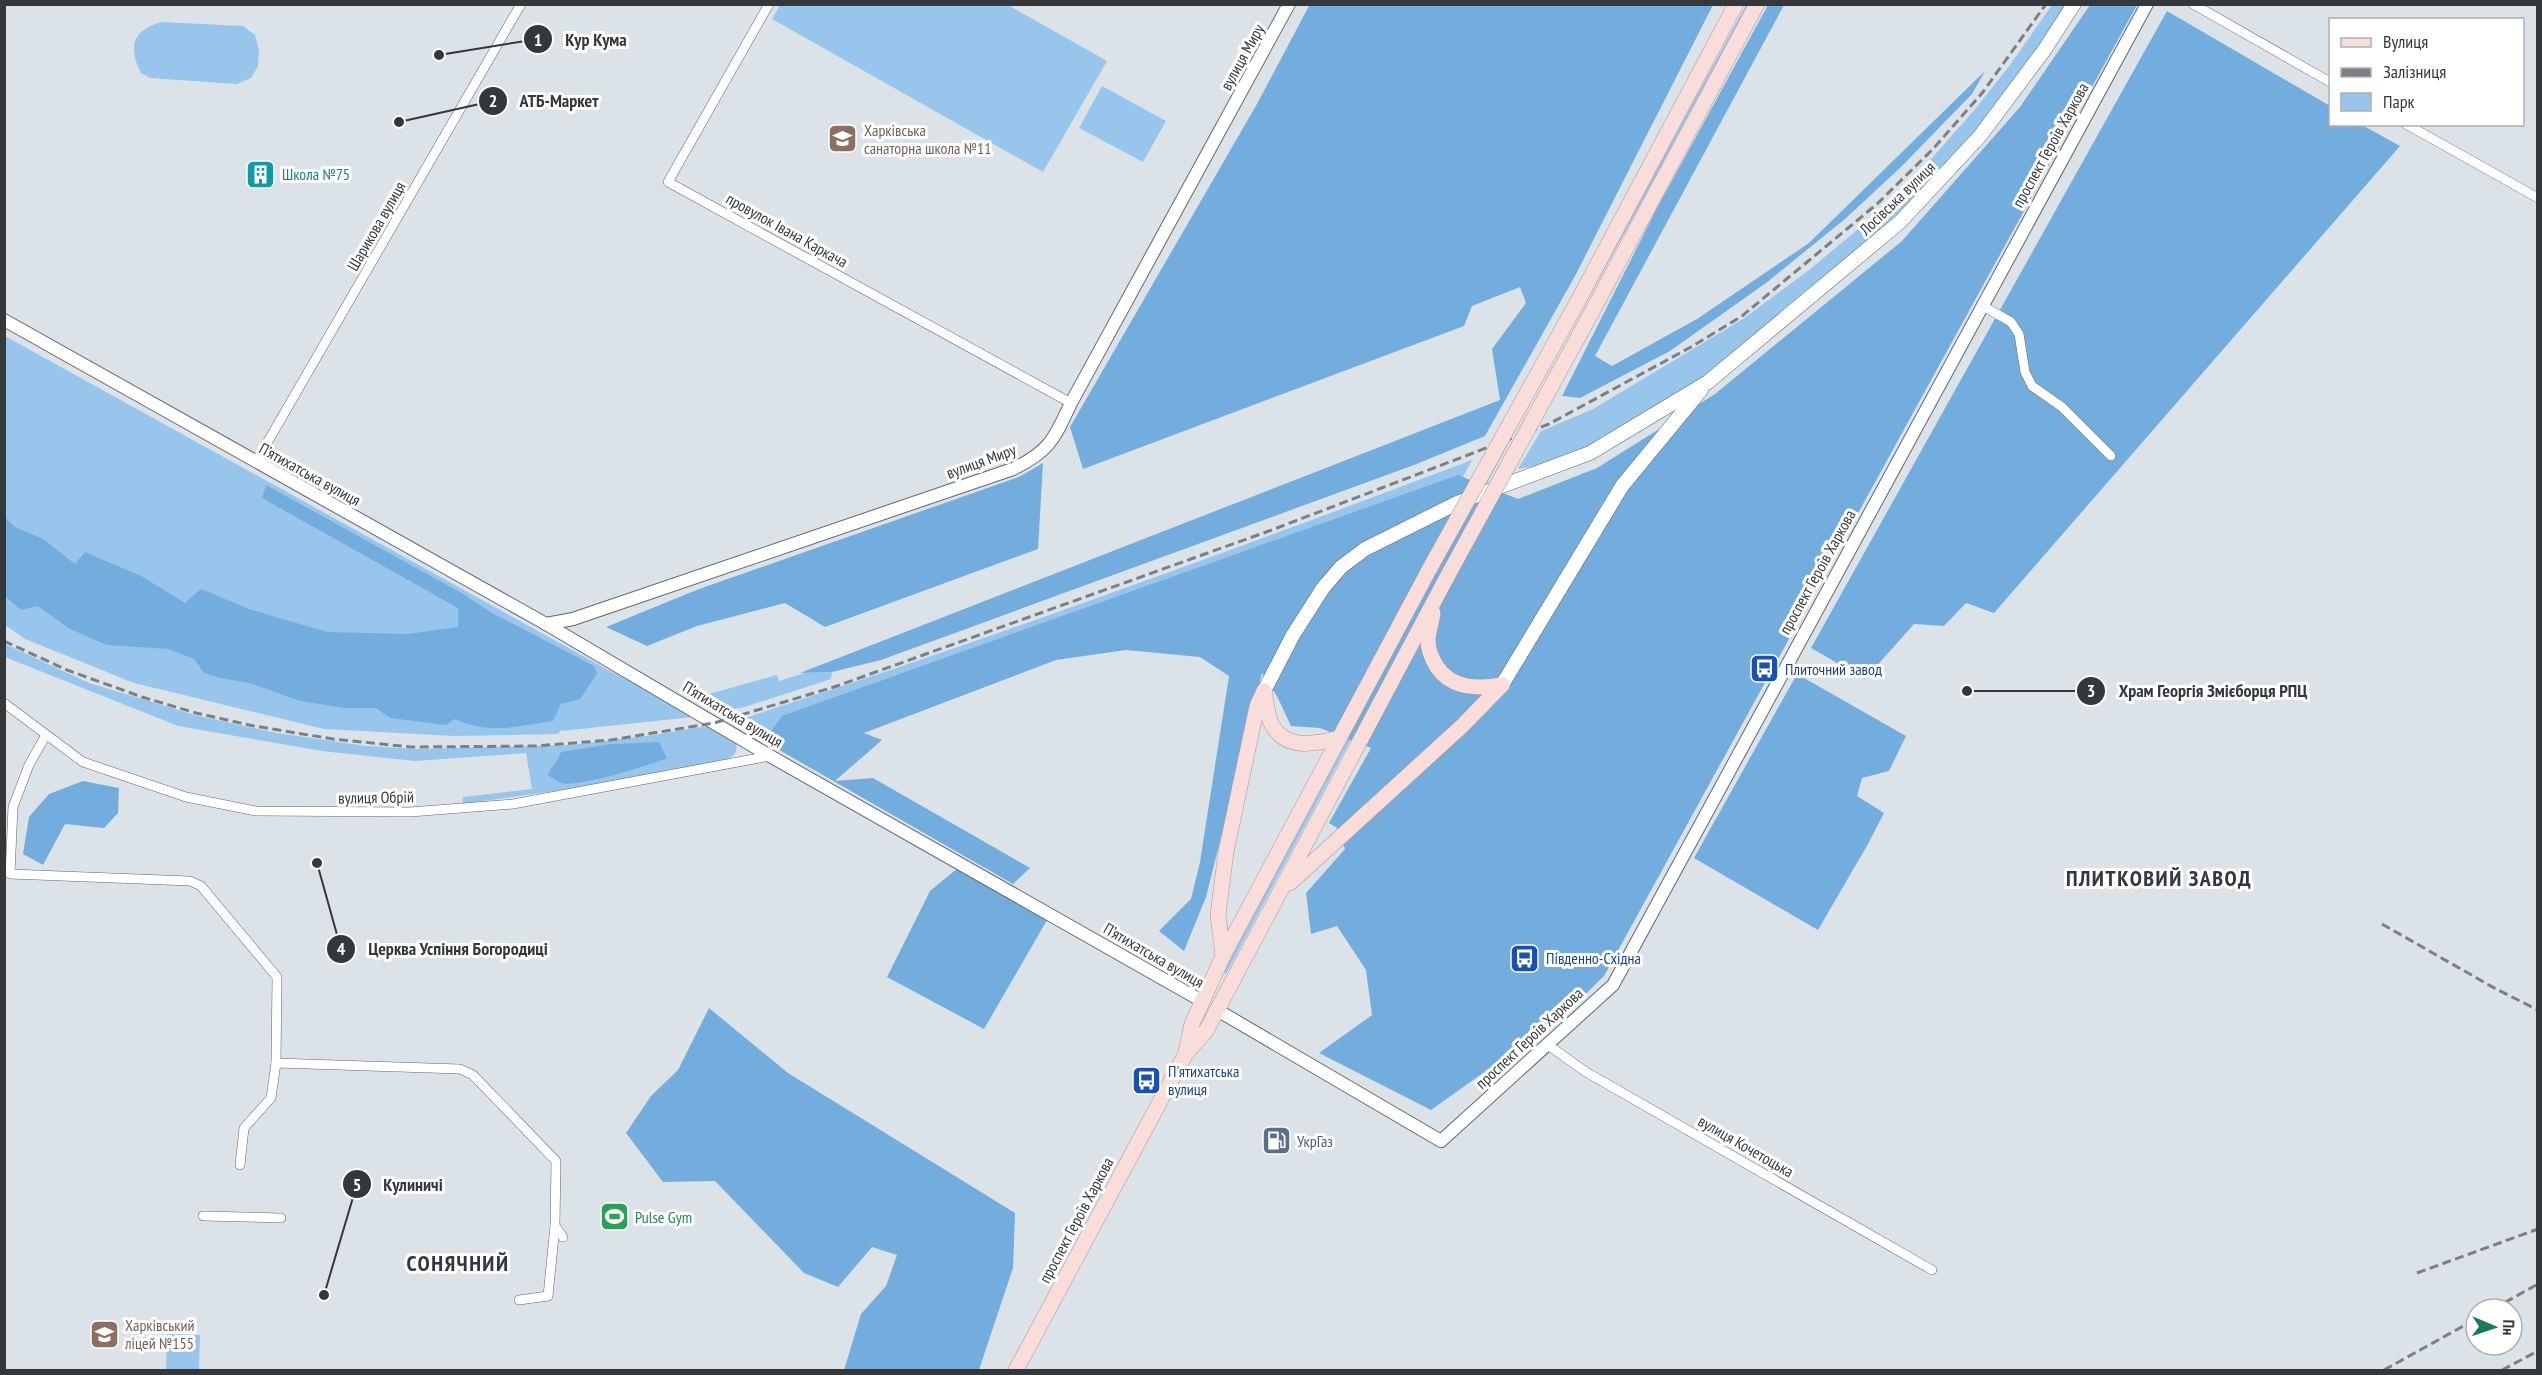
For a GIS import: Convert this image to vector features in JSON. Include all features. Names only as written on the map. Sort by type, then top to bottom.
[{"type":"main road","name":"проспект Героїв Харкова","points":[[1185,1054],[1192,1024],[1224,957],[1430,568],[1578,301],[1736,4]]},
{"type":"main road","name":"проспект Героїв Харкова","points":[[1016,1371],[1185,1054],[1206,1031],[1283,889],[1437,594],[1757,4]]},
{"type":"main road","name":"Лосівська вулиця","points":[[1708,382],[1900,222],[1980,136],[2045,49],[2074,4]]},
{"type":"main road","points":[[1283,889],[1462,726],[1502,685],[1622,486],[1708,382]]},
{"type":"main road","points":[[1224,957],[1218,915],[1226,852],[1257,706],[1293,635],[1323,588],[1341,567],[1365,549],[1457,503],[1590,453],[1708,382]]},
{"type":"main road","points":[[1437,594],[1428,640],[1429,652],[1444,678],[1466,686],[1484,688],[1502,685]]},
{"type":"main road","points":[[1264,691],[1271,723],[1285,738],[1301,745],[1339,738]]},
{"type":"main road","name":"П’ятихатська вулиця","points":[[1202,1001],[1217,1010]]},
{"type":"street","name":"Шарикова вулиця","points":[[255,462],[521,4]]},
{"type":"street","name":"провулок Івана Каркача","points":[[770,4],[668,182],[1071,404]]},
{"type":"street","name":"вулиця Миру","points":[[546,624],[573,619],[1013,469],[1035,458],[1053,441],[1289,4]]},
{"type":"street","name":"проспект Героїв Харкова","points":[[1441,1141],[1613,985],[2147,4]]},
{"type":"street","points":[[2193,4],[2329,81]]},
{"type":"street","points":[[2410,126],[2538,198]]},
{"type":"street","points":[[1983,306],[2011,322],[2019,334],[2025,372],[2032,386],[2062,407],[2111,456]]},
{"type":"street","name":"П’ятихатська вулиця","points":[[4,320],[546,624],[770,756],[1202,1001]]},
{"type":"street","name":"вулиця Обрій","points":[[4,703],[83,762],[186,797],[256,811],[410,812],[513,804],[770,756]]},
{"type":"street","points":[[46,735],[29,765],[13,807],[10,874],[190,881],[201,886],[277,977],[276,1063],[271,1098],[244,1128],[240,1165]]},
{"type":"street","name":"П’ятихатська вулиця","points":[[1217,1010],[1441,1141]]},
{"type":"street","name":"вулиця Кочетоцька","points":[[1548,1045],[1586,1072],[1932,1270]]},
{"type":"street","points":[[276,1063],[460,1069],[473,1075],[556,1161],[555,1227],[548,1296],[519,1300]]},
{"type":"street","points":[[203,1216],[282,1218]]},
{"type":"street","points":[[555,1227],[563,1237]]},
{"type":"green space","points":[[780,5],[1008,5],[1107,61],[1043,172],[772,19]]},
{"type":"green space","points":[[1746,5],[1751,5],[1524,414],[1226,974],[1223,972],[1441,565]]},
{"type":"green space","points":[[2052,5],[2070,5],[1968,149],[1916,201],[1730,360],[1592,448],[1547,464],[1518,469],[1541,431],[1593,409],[1743,319],[1809,270],[1875,215],[1926,165],[1976,108],[2010,65]]},
{"type":"green space","points":[[161,22],[243,26],[255,35],[259,50],[258,66],[251,78],[237,84],[150,78],[141,73],[137,64],[135,41],[144,30]]},
{"type":"green space","points":[[1102,86],[1166,121],[1143,162],[1079,128]]},
{"type":"green space","points":[[5,336],[612,672],[656,694],[693,717],[562,731],[562,729],[558,734],[455,736],[324,729],[134,683],[25,639],[5,625]]},
{"type":"green space","points":[[1472,460],[1463,477],[1331,533],[774,747],[732,722],[826,692],[1104,595]]},
{"type":"green space","points":[[5,644],[89,683],[195,715],[277,733],[366,746],[416,749],[572,745],[707,726],[735,740],[737,748],[732,756],[722,762],[584,787],[462,804],[463,797],[532,789],[526,753],[415,761],[322,751],[178,726],[5,657]]},
{"type":"green space","points":[[832,672],[831,679],[745,707],[716,712],[698,701],[698,697],[777,675],[779,681],[805,673]]},
{"type":"green space","points":[[167,1334],[200,1335],[199,1370],[166,1370]]},
{"type":"shaded area","points":[[1310,4],[1713,5],[1575,276],[1485,436],[1414,465],[881,660],[832,672],[800,673],[1500,400],[1492,349],[1526,303],[1520,287],[1472,306],[1464,326],[1083,469],[1070,427],[1257,104]]},
{"type":"shaded area","points":[[1768,5],[1784,5],[1595,356],[1612,366],[1697,319],[1809,243],[1985,71],[1972,94],[1901,167],[1845,219],[1766,283],[1670,351],[1580,398],[1562,396],[1656,210]]},
{"type":"shaded area","points":[[2090,5],[2137,5],[1604,976],[1563,1016],[1431,1110],[1319,1053],[1372,1015],[1366,970],[1337,926],[1311,934],[1306,893],[1345,849],[1337,828],[1329,823],[1371,748],[1320,728],[1291,726],[1278,698],[1262,673],[1206,897],[1184,951],[1159,931],[1191,899],[1200,862],[1229,676],[1200,657],[1126,650],[1056,660],[864,733],[882,740],[835,781],[873,778],[1030,868],[1013,884],[774,747],[770,733],[782,716],[1458,475],[1518,499],[1597,468],[1715,394],[1902,241],[2020,107]]},
{"type":"shaded area","points":[[2167,11],[2329,105],[2329,126],[2364,126],[2400,146],[1994,613],[1966,603],[1944,626],[1914,624],[1865,679],[1811,648]]},
{"type":"shaded area","points":[[1043,463],[1038,549],[825,627],[785,603],[697,626],[647,646],[606,627],[699,589],[1019,477]]},
{"type":"shaded area","points":[[266,485],[465,595],[492,613],[594,666],[597,674],[580,699],[561,704],[553,721],[492,728],[480,727],[455,719],[446,725],[390,718],[376,708],[345,708],[300,701],[250,683],[220,678],[204,673],[194,659],[168,649],[107,645],[70,629],[38,606],[21,610],[5,596],[5,517],[15,527],[43,539],[75,564],[85,552],[141,576],[185,603],[201,589],[249,609],[327,632],[408,634],[458,627],[458,608],[262,498]]},
{"type":"shaded area","points":[[1797,674],[1906,736],[1889,771],[1862,778],[1857,796],[1884,813],[1818,930],[1694,858]]},
{"type":"shaded area","points":[[659,742],[667,758],[630,770],[569,784],[561,783],[548,775],[561,752],[611,744]]},
{"type":"shaded area","points":[[83,781],[119,788],[118,813],[104,828],[65,824],[43,865],[23,854],[29,817],[49,794]]},
{"type":"shaded area","points":[[958,868],[1050,915],[984,1029],[887,977],[930,891]]},
{"type":"shaded area","points":[[709,1008],[788,1073],[1015,1213],[1013,1268],[979,1370],[844,1370],[861,1314],[886,1286],[897,1255],[872,1247],[838,1287],[804,1273],[715,1181],[663,1182],[626,1133],[651,1096],[678,1070]]},
{"type":"railway","points":[[4,641],[67,670],[142,697],[196,713],[254,726],[333,739],[411,747],[536,746],[611,740],[714,723],[834,687],[1269,531],[1549,424],[1691,347],[1742,316],[1877,204],[1933,149],[1983,92],[2046,4]]},
{"type":"railway","points":[[2382,924],[2496,989],[2538,1010]]},
{"type":"railway","points":[[2417,1273],[2538,1229]]},
{"type":"railway","points":[[2515,1297],[2538,1284]]},
{"type":"railway","points":[[2384,1370],[2464,1326]]},
{"type":"railway","points":[[2502,1370],[2538,1351]]},
{"type":"place","name":"Кур Кума","points":[[439,55]]},
{"type":"place","name":"АТБ-Маркет","points":[[399,122]]},
{"type":"place","name":"Харківська санаторна школа №11","points":[[843,139]]},
{"type":"place","name":"Школа №75","points":[[261,174]]},
{"type":"place","name":"Плиточний завод","points":[[1764,669]]},
{"type":"place","name":"Храм Георгія Змієборця РПЦ","points":[[1967,691]]},
{"type":"place","name":"Церква Успіння Богородиці","points":[[317,863]]},
{"type":"place","name":"Південно-Східна","points":[[1525,958]]},
{"type":"place","name":"П'ятихатська вулиця","points":[[1147,1080]]},
{"type":"place","name":"УкрГаз","points":[[1276,1141]]},
{"type":"place","name":"Pulse Gym","points":[[614,1217]]},
{"type":"place","name":"Кулиничі","points":[[324,1295]]},
{"type":"place","name":"Харківський ліцей №155","points":[[104,1334]]},
{"type":"district","name":"ПЛИТКОВИЙ ЗАВОД","points":[[2159,878]]},
{"type":"district","name":"СОНЯЧНИЙ","points":[[458,1263]]}]
